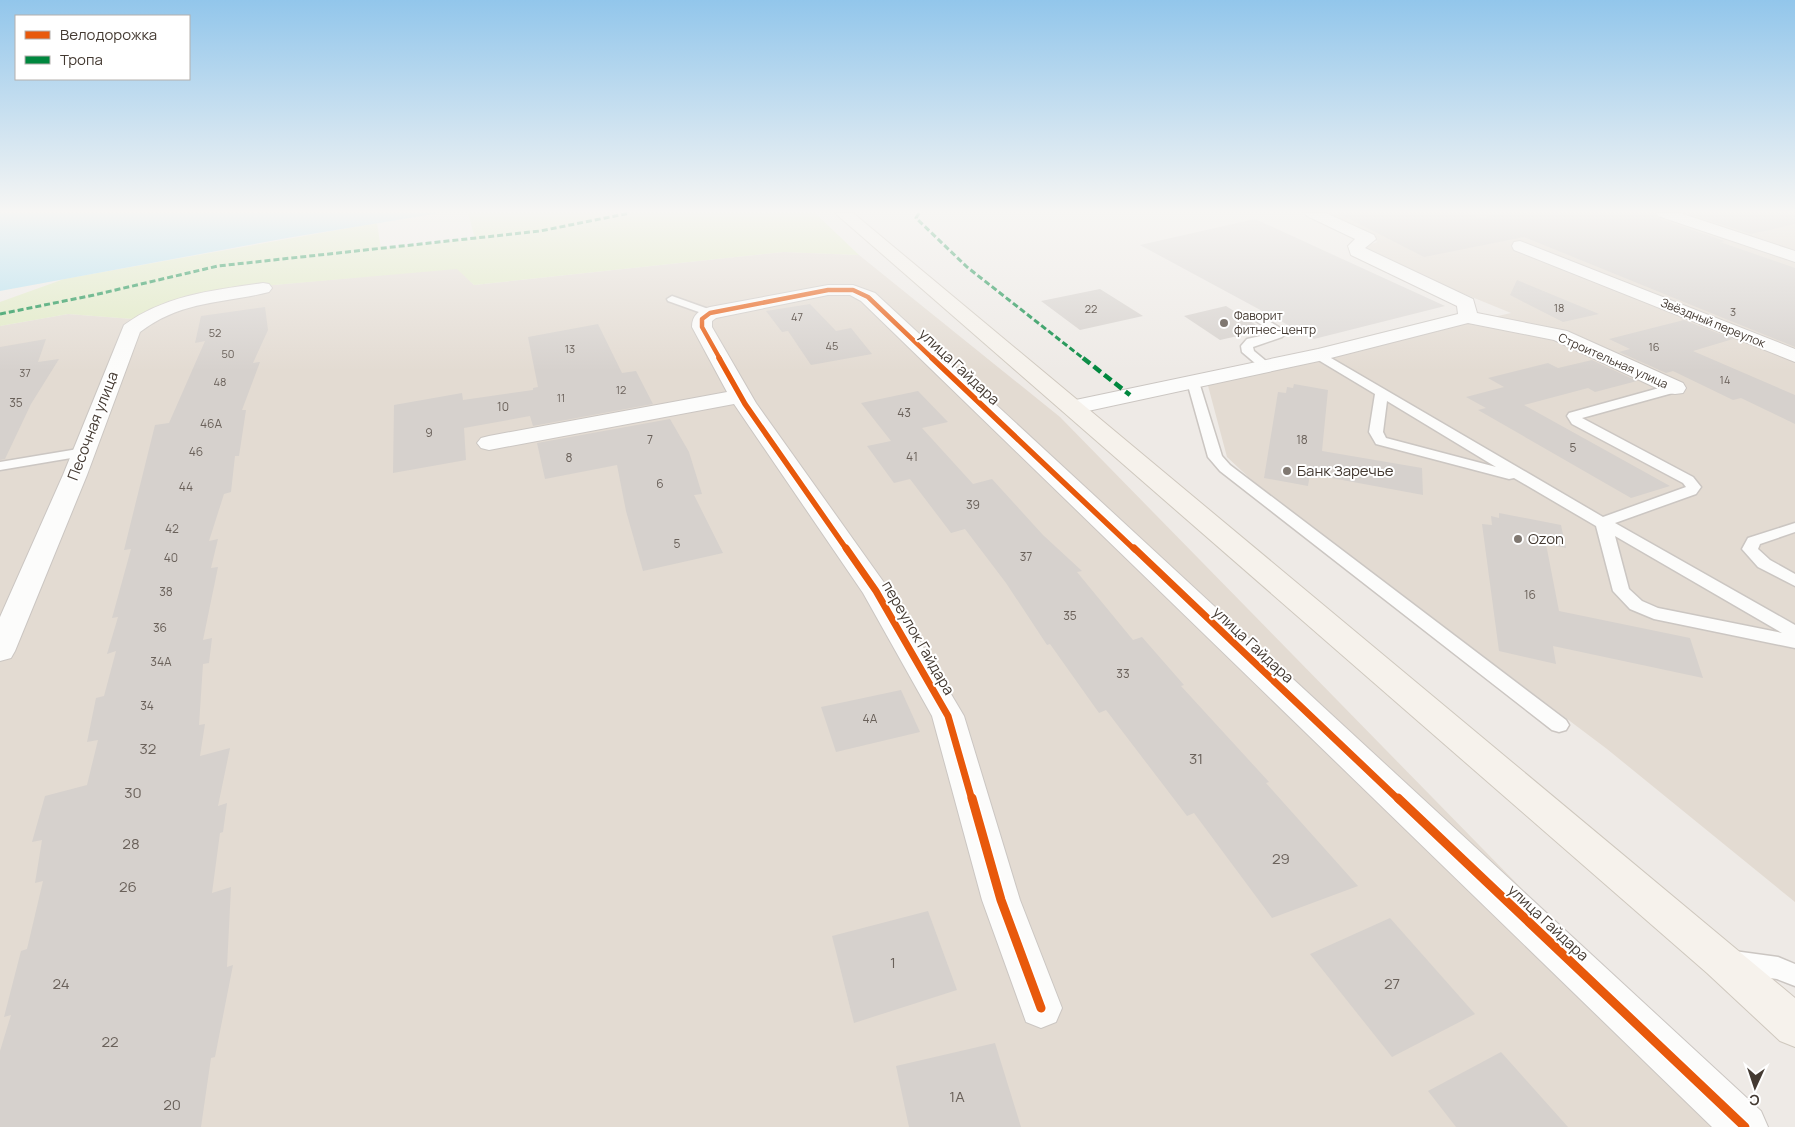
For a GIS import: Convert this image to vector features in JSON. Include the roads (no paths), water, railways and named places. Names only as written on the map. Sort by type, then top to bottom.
[{"type":"main road","points":[[906,266],[1074,407],[1721,960],[1795,1026]]},
{"type":"street","points":[[1074,407],[1319,355],[1468,317],[1466,303],[1389,266]]},
{"type":"street","name":"Звёздный переулок","points":[[1569,266],[1795,356]]},
{"type":"street","name":"Песочная улица","points":[[0,651],[84,452],[131,329],[151,314],[182,302],[263,288]]},
{"type":"street","name":"улица Гайдара","points":[[707,315],[828,290],[853,290],[868,297],[1745,1127]]},
{"type":"street","name":"переулок Гайдара","points":[[707,315],[701,322],[702,327],[740,396],[876,591],[948,716],[1001,900],[1041,1008]]},
{"type":"street","name":"Строительная улица","points":[[1468,317],[1560,335],[1675,388]]},
{"type":"street","points":[[489,444],[740,396]]},
{"type":"lane","points":[[672,300],[707,315]]},
{"type":"lane","points":[[1257,317],[1281,332],[1278,335],[1251,342],[1247,346],[1248,352],[1266,366]]},
{"type":"lane","points":[[1319,355],[1526,479],[1795,632]]},
{"type":"lane","points":[[1194,382],[1215,457],[1225,468],[1559,724]]},
{"type":"lane","points":[[1604,522],[1691,491],[1694,489],[1694,485],[1577,421],[1574,416],[1675,388]]},
{"type":"lane","points":[[1382,392],[1376,432],[1381,440],[1526,479]]},
{"type":"lane","points":[[0,466],[84,452]]},
{"type":"lane","points":[[1604,522],[1619,587],[1623,594],[1636,605],[1654,613],[1795,642]]},
{"type":"lane","points":[[1794,526],[1754,541],[1750,549],[1754,556],[1765,564],[1795,581]]},
{"type":"lane","points":[[1721,960],[1778,968],[1795,974]]},
{"type":"water","points":[[0,266],[138,266],[0,291]]},
{"type":"place","name":"Фаворит фитнес-центр","points":[[1224,323]]},
{"type":"place","name":"Банк Заречье","points":[[1287,471]]},
{"type":"place","name":"Ozon","points":[[1518,539]]}]
